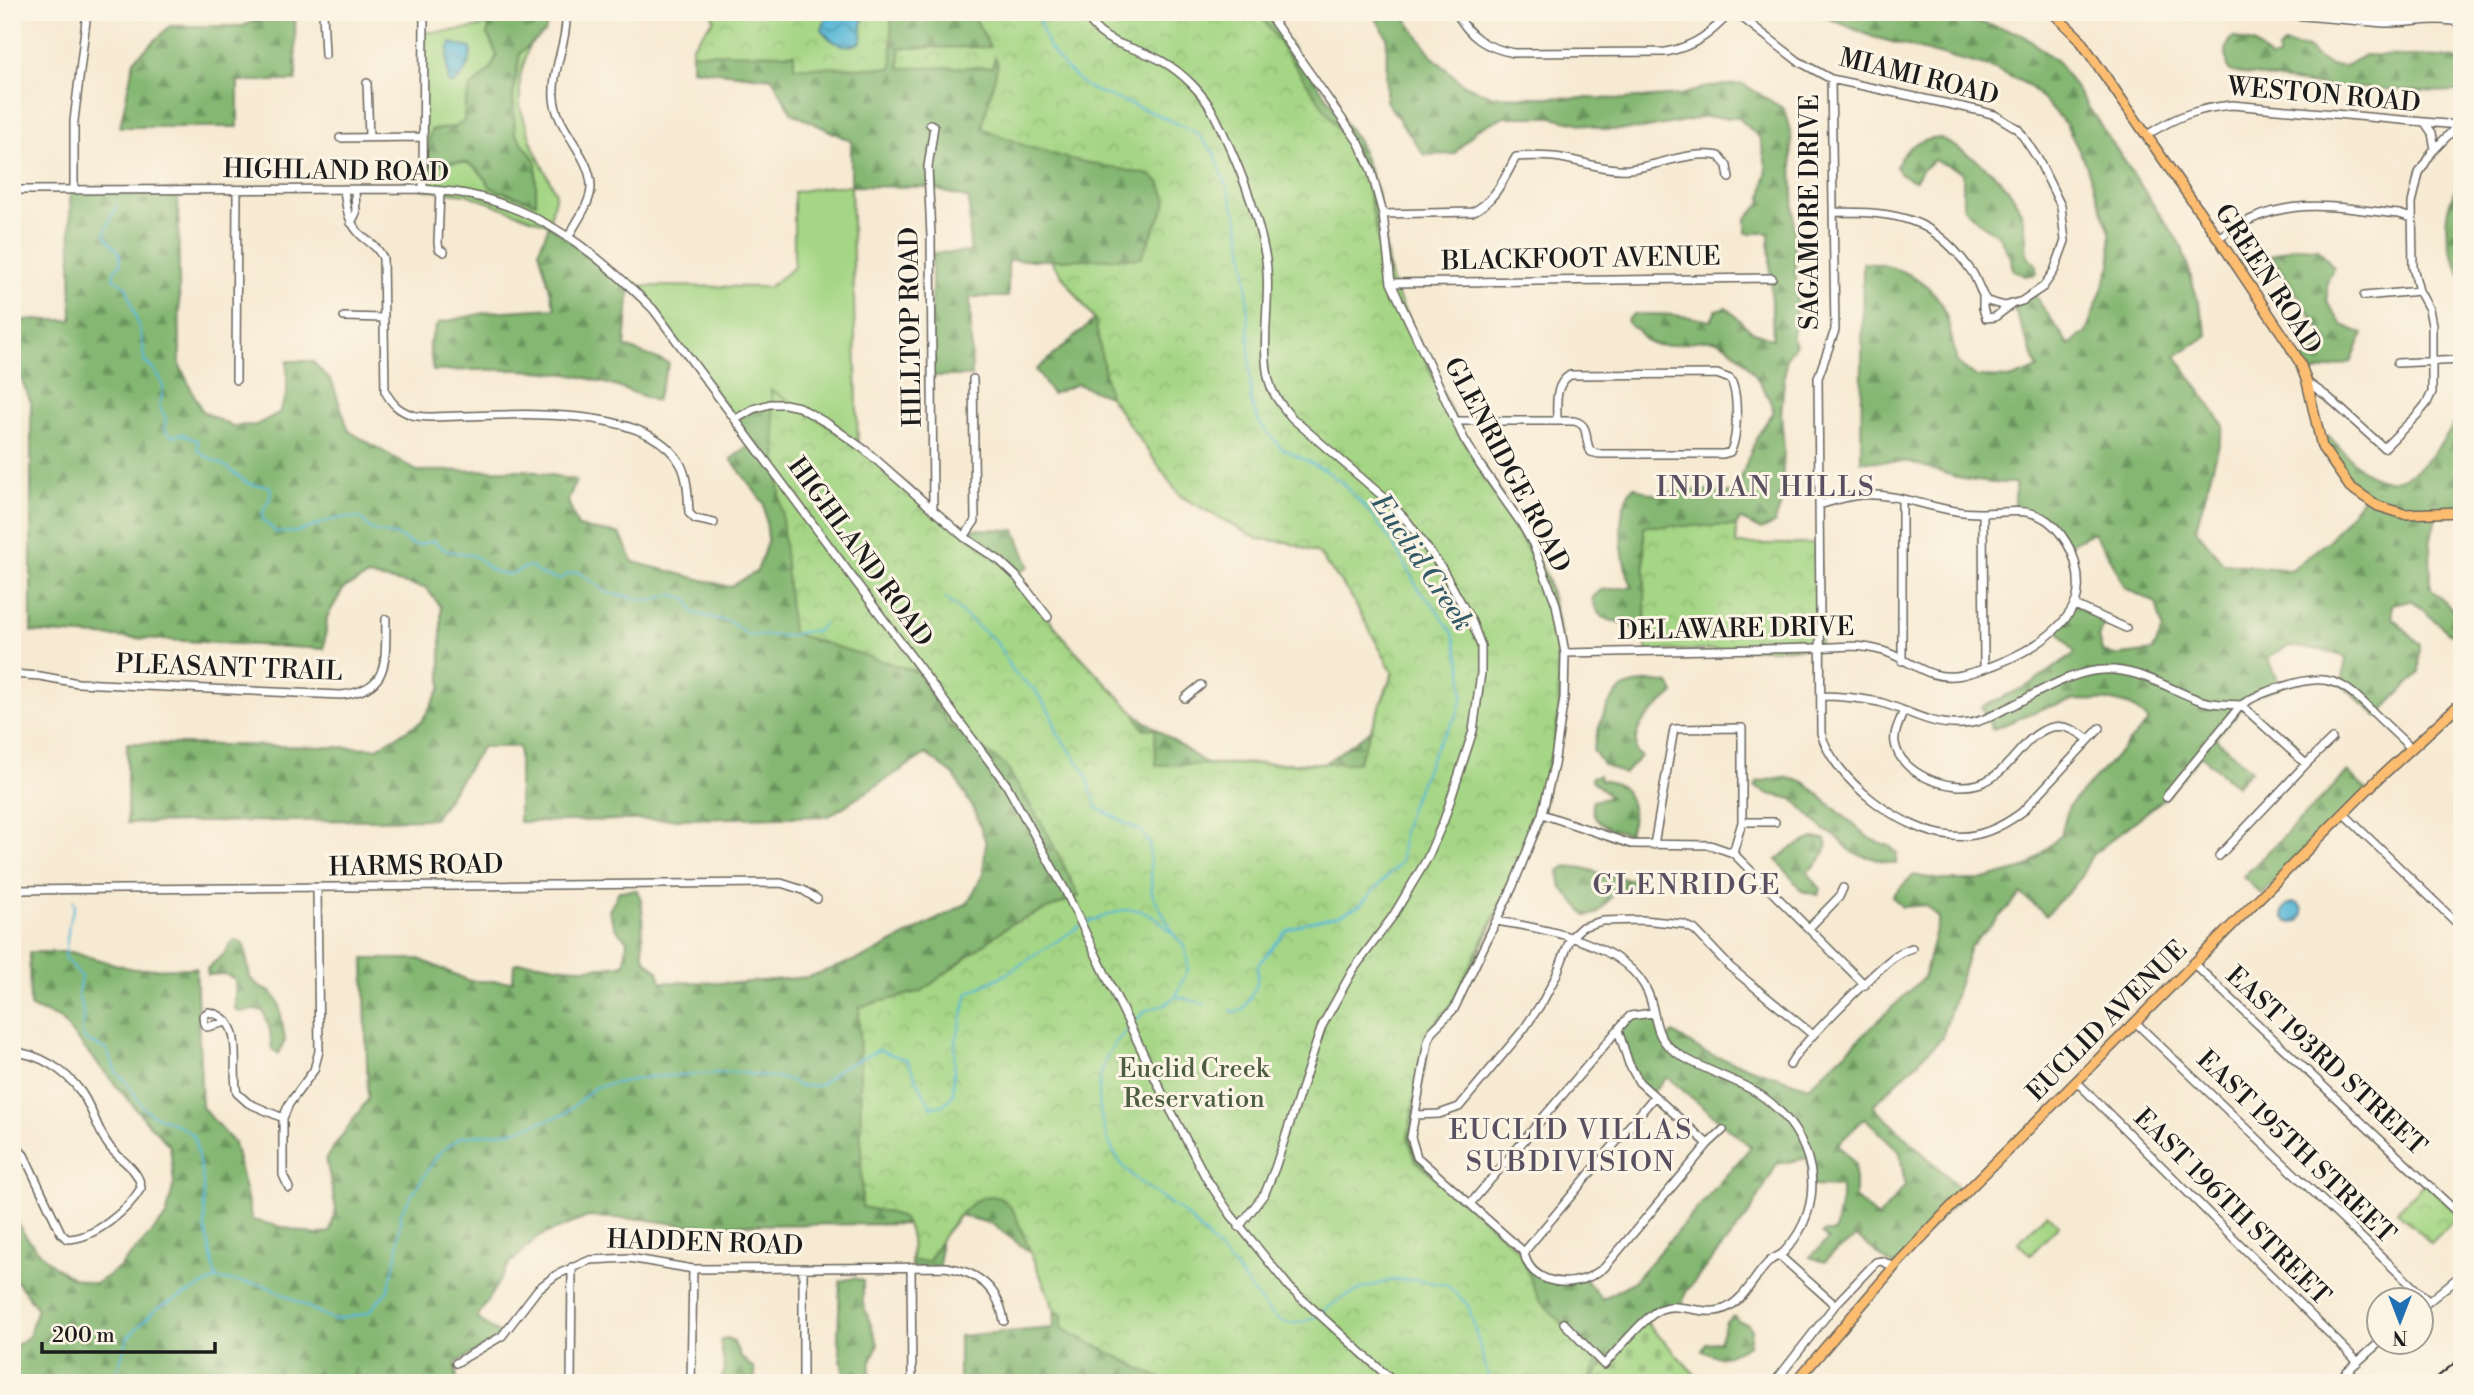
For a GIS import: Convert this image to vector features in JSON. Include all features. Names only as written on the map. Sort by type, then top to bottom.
[{"type":"main road","name":"GREEN ROAD","points":[[2052,12],[2078,37],[2287,341],[2307,382],[2322,447],[2350,486],[2378,506],[2404,514],[2462,512]]},
{"type":"main road","name":"EUCLID AVENUE","points":[[1796,1383],[1946,1212],[2410,748],[2462,702]]},
{"type":"street","points":[[74,190],[74,121],[87,12]]},
{"type":"street","points":[[323,12],[325,55]]},
{"type":"street","points":[[423,189],[424,12]]},
{"type":"street","points":[[566,12],[555,82],[556,112],[580,154],[591,188],[587,202],[569,236]]},
{"type":"street","points":[[1083,12],[1089,23],[1115,44],[1162,61],[1187,80],[1214,113],[1248,192],[1266,257],[1266,363],[1270,386],[1292,418],[1388,500],[1408,522],[1441,567],[1472,622],[1481,646],[1481,673],[1473,731],[1444,820],[1427,859],[1392,916],[1353,970],[1321,1029],[1265,1193],[1240,1227]]},
{"type":"street","name":"GLENRIDGE ROAD","points":[[1267,12],[1359,143],[1371,170],[1383,214],[1391,283],[1479,465],[1533,544],[1556,604],[1564,653],[1564,698],[1554,765],[1542,814],[1513,886],[1454,1009],[1432,1031],[1428,1041],[1411,1137],[1417,1157],[1524,1252],[1532,1272],[1548,1280],[1563,1282],[1585,1279],[1604,1268],[1708,1143]]},
{"type":"street","points":[[1456,12],[1464,27],[1477,40],[1496,50],[1514,53],[1667,52],[1710,35],[1733,12]]},
{"type":"street","name":"MIAMI ROAD","points":[[1733,12],[1798,61],[1831,79],[1995,115],[2018,129],[2038,159],[2061,206],[2065,240],[2057,265],[2043,287],[2022,301],[2008,305],[1995,317],[1986,317],[1983,296]]},
{"type":"street","points":[[2258,12],[2384,23],[2403,24],[2441,19],[2462,23]]},
{"type":"street","points":[[2441,19],[2454,12]]},
{"type":"street","name":"SAGAMORE DRIVE","points":[[1831,79],[1835,330],[1818,378],[1821,733],[1825,747],[1854,784],[1889,811],[1926,831],[1953,837],[1980,834],[2010,821],[2022,812],[2100,728]]},
{"type":"street","points":[[367,83],[369,137]]},
{"type":"street","name":"WESTON ROAD","points":[[2147,135],[2206,107],[2232,105],[2426,124],[2460,124]]},
{"type":"street","name":"HILLTOP ROAD","points":[[930,124],[934,126],[929,145],[928,167],[932,237],[933,509]]},
{"type":"street","points":[[2426,124],[2435,149]]},
{"type":"street","points":[[2307,382],[2328,397],[2384,448],[2427,403],[2432,392],[2434,361],[2432,325],[2429,309],[2413,267],[2412,203],[2420,173],[2435,149],[2460,124]]},
{"type":"street","points":[[340,138],[423,137]]},
{"type":"street","points":[[1383,214],[1472,212],[1485,207],[1516,158],[1555,157],[1600,168],[1626,169],[1647,167],[1704,152],[1719,156],[1727,166],[1729,177]]},
{"type":"street","points":[[344,189],[346,214],[351,223],[377,248],[383,258],[385,391],[392,404],[415,416],[567,415],[614,423],[648,433],[672,451],[682,467],[687,488],[688,513],[695,519],[714,523]]},
{"type":"street","points":[[351,223],[356,213],[355,189]]},
{"type":"street","name":"HIGHLAND ROAD","points":[[12,190],[423,189],[466,194],[513,208],[569,236],[617,273],[653,309],[1006,784],[1065,890],[1206,1178],[1240,1227],[1290,1288],[1395,1383]]},
{"type":"street","points":[[236,380],[237,190]]},
{"type":"street","points":[[440,191],[438,243],[439,249],[444,252]]},
{"type":"street","points":[[2218,238],[2275,209],[2297,206],[2387,213],[2412,218]]},
{"type":"street","points":[[1834,212],[1878,212],[1896,215],[1928,227],[1954,250],[1974,274],[1987,301],[2008,305]]},
{"type":"street","name":"BLACKFOOT AVENUE","points":[[1391,283],[1772,278]]},
{"type":"street","points":[[2364,296],[2420,291]]},
{"type":"street","points":[[344,317],[384,318]]},
{"type":"street","points":[[2397,363],[2462,360]]},
{"type":"street","points":[[1456,421],[1557,420],[1582,423],[1586,428],[1587,445],[1591,452],[1599,454],[1717,454],[1730,452],[1733,447],[1735,388],[1730,379],[1717,374],[1570,375],[1564,378],[1558,388],[1557,420]]},
{"type":"street","points":[[964,537],[975,521],[973,379]]},
{"type":"street","points":[[736,419],[753,409],[770,404],[799,407],[830,425],[865,450],[964,537],[1000,561],[1016,576],[1048,617]]},
{"type":"street","points":[[1819,505],[1860,495],[1880,495],[1942,509],[1983,513],[2015,510],[2034,514],[2048,521],[2061,534],[2075,560],[2078,588],[2075,605],[2126,628]]},
{"type":"street","points":[[1902,499],[1902,661]]},
{"type":"street","points":[[1983,513],[1984,667]]},
{"type":"street","name":"DELAWARE DRIVE","points":[[1564,653],[1820,648],[1856,644],[1886,652],[1922,672],[1937,675],[1964,674],[2022,652],[2050,635],[2062,624],[2075,605]]},
{"type":"street","name":"PLEASANT TRAIL","points":[[12,674],[78,683],[341,695],[359,693],[373,685],[381,676],[384,666],[386,619]]},
{"type":"street","points":[[1821,696],[1836,695],[1871,701],[1937,724],[1970,723],[1987,719],[2075,676],[2112,670],[2148,676],[2208,702],[2241,705],[2306,764]]},
{"type":"street","points":[[2166,797],[2241,705],[2253,696],[2299,681],[2333,681],[2350,689],[2410,748]]},
{"type":"street","points":[[1185,698],[1201,685]]},
{"type":"street","points":[[1903,712],[1894,736],[1899,756],[1913,769],[1942,785],[1969,786],[1998,776],[2037,735],[2047,729],[2066,727],[2089,740]]},
{"type":"street","points":[[1654,845],[1674,729],[1742,728],[1742,822],[1733,853]]},
{"type":"street","points":[[2219,856],[2332,739]]},
{"type":"street","points":[[1542,814],[1631,844],[1710,845],[1733,853],[1865,985]]},
{"type":"street","points":[[2344,814],[2462,928]]},
{"type":"street","points":[[1742,822],[1775,822]]},
{"type":"street","name":"HARMS ROAD","points":[[12,890],[781,883],[803,890],[817,899]]},
{"type":"street","points":[[289,1188],[283,1175],[283,1118],[290,1103],[314,1070],[318,1056],[317,888]]},
{"type":"street","points":[[1809,928],[1839,897],[1843,888]]},
{"type":"street","points":[[1416,1115],[1439,1114],[1459,1107],[1544,1001],[1571,937],[1582,928],[1602,921],[1642,920],[1683,924],[1695,930],[1730,967],[1813,1035]]},
{"type":"street","points":[[1496,921],[1571,937],[1615,958],[1636,974],[1648,993],[1658,1032],[1670,1048],[1762,1097],[1786,1119],[1803,1144],[1811,1171],[1811,1198],[1802,1226],[1780,1256],[1769,1261],[1730,1307],[1714,1312],[1671,1308],[1654,1313],[1604,1365],[1564,1323]]},
{"type":"street","points":[[1790,1065],[1792,1058],[1813,1035],[1865,985],[1898,954],[1912,948]]},
{"type":"street","name":"EAST 193RD STREET","points":[[2193,963],[2462,1217]]},
{"type":"street","points":[[1470,1205],[1630,1016],[1653,1013]]},
{"type":"street","points":[[226,1022],[235,1038],[237,1093],[248,1103],[283,1118]]},
{"type":"street","name":"EAST 195TH STREET","points":[[2136,1023],[2406,1286]]},
{"type":"street","points":[[1618,1030],[1629,1064],[1639,1082],[1654,1097],[1708,1143],[1723,1130]]},
{"type":"street","points":[[12,1052],[40,1058],[62,1072],[81,1093],[110,1147],[138,1174],[141,1188],[110,1222],[74,1239],[67,1239],[61,1233],[24,1155],[12,1142]]},
{"type":"street","name":"EAST 196TH STREET","points":[[2076,1082],[2358,1362]]},
{"type":"street","points":[[1524,1252],[1654,1097]]},
{"type":"street","points":[[1780,1256],[1835,1305]]},
{"type":"street","name":"HADDEN ROAD","points":[[456,1363],[502,1336],[538,1289],[556,1275],[590,1260],[629,1258],[693,1269],[946,1267],[976,1276],[987,1284],[996,1296],[1004,1321]]},
{"type":"street","points":[[1774,1383],[1835,1305],[1876,1262],[1882,1261],[1895,1268]]},
{"type":"street","points":[[571,1383],[572,1267]]},
{"type":"street","points":[[911,1267],[912,1383]]},
{"type":"street","points":[[803,1268],[803,1383]]},
{"type":"street","points":[[691,1383],[693,1269]]},
{"type":"street","points":[[2436,1295],[2462,1274]]},
{"type":"street","points":[[2344,1374],[2366,1355]]},
{"type":"green space","points":[[276,12],[295,12],[296,81],[238,81],[238,127],[120,127],[134,60],[170,26],[243,26]]},
{"type":"green space","points":[[511,12],[551,12],[545,32],[520,53],[513,96],[515,133],[536,161],[536,203],[491,188],[479,171],[467,163],[451,162],[431,166],[426,156],[431,130],[454,127],[464,121],[465,104],[471,87],[490,70],[497,55],[487,34],[492,19]]},
{"type":"green space","points":[[529,12],[530,42],[520,77],[520,107],[534,149],[556,193],[549,225],[466,194],[423,189],[424,32],[478,27]]},
{"type":"green space","points":[[712,12],[835,67],[891,68],[891,12],[1267,12],[1359,143],[1377,192],[1391,283],[1456,421],[1507,504],[1547,577],[1565,653],[1564,698],[1542,814],[1454,1009],[1432,1031],[1411,1137],[1417,1157],[1548,1280],[1585,1279],[1602,1299],[1633,1282],[1751,1147],[1667,1077],[1651,1094],[1639,1082],[1618,1030],[1626,1020],[1653,1013],[1664,1041],[1673,1033],[1705,1053],[1809,1087],[1924,977],[1939,918],[1925,905],[1902,907],[1892,896],[1913,875],[1940,880],[1980,880],[2028,867],[2061,835],[2069,806],[2149,721],[2131,706],[2112,701],[2074,700],[2041,709],[1992,730],[1982,707],[2027,686],[2075,653],[2057,629],[2075,605],[2106,619],[2098,637],[2102,651],[2114,656],[2153,651],[2163,629],[2156,603],[2125,588],[2110,557],[2093,532],[2068,545],[2048,521],[2015,511],[2015,483],[1962,479],[1910,462],[1861,461],[1863,263],[1897,269],[1927,286],[1942,304],[1957,363],[1977,377],[2013,378],[2038,368],[2012,304],[2033,293],[2069,345],[2086,332],[2111,265],[2110,232],[2085,162],[2065,123],[2030,86],[1993,68],[1873,37],[1814,12],[1964,12],[1973,21],[2020,33],[2058,62],[2182,247],[2208,335],[2176,356],[2224,426],[2196,529],[2223,563],[2291,570],[2329,540],[2364,497],[2321,443],[2329,436],[2364,471],[2379,479],[2394,480],[2408,475],[2434,453],[2462,412],[2462,512],[2437,512],[2430,543],[2431,589],[2452,609],[2462,601],[2462,636],[2449,633],[2412,600],[2392,604],[2392,617],[2420,644],[2419,673],[2377,716],[2342,685],[2346,657],[2322,650],[2288,646],[2268,657],[2281,687],[2253,696],[2215,738],[2251,770],[2236,786],[2201,755],[2166,797],[2092,855],[2079,880],[2046,915],[2021,894],[1970,947],[1942,1038],[1873,1106],[1965,1193],[1894,1267],[1857,1237],[1825,1262],[1810,1257],[1828,1240],[1822,1234],[1824,1232],[1835,1232],[1841,1187],[1812,1186],[1808,1158],[1777,1164],[1749,1214],[1685,1293],[1681,1309],[1658,1310],[1593,1383],[1107,1383],[1088,1377],[1064,1383],[959,1383],[959,1336],[1053,1328],[1055,1311],[1031,1253],[992,1224],[960,1215],[940,1240],[940,1267],[911,1267],[912,1239],[907,1224],[684,1225],[643,1219],[588,1217],[540,1236],[510,1263],[477,1318],[502,1336],[456,1363],[457,1383],[12,1383],[12,1349],[29,1336],[37,1308],[12,1275],[12,1213],[30,1241],[55,1267],[73,1278],[95,1284],[119,1268],[166,1217],[174,1183],[170,1146],[59,1018],[30,1007],[29,952],[71,952],[133,969],[196,968],[202,1107],[234,1143],[252,1220],[316,1235],[330,1232],[336,1209],[326,1158],[368,1099],[364,959],[419,959],[470,981],[513,981],[514,964],[520,963],[579,968],[625,964],[627,940],[615,928],[609,911],[619,891],[637,890],[642,904],[644,956],[657,970],[661,982],[736,983],[808,977],[867,956],[968,903],[983,874],[986,843],[975,812],[954,775],[926,754],[829,816],[519,822],[519,747],[482,747],[434,819],[127,823],[127,743],[377,748],[422,721],[441,688],[441,607],[426,588],[368,576],[344,588],[327,617],[324,649],[31,632],[31,402],[13,360],[13,320],[72,320],[70,190],[178,190],[180,366],[202,411],[231,426],[256,425],[279,413],[287,395],[287,361],[312,361],[332,382],[349,431],[417,471],[525,470],[576,480],[568,501],[578,527],[620,534],[633,562],[730,587],[757,571],[768,539],[764,504],[731,459],[753,443],[736,419],[770,404],[964,537],[969,529],[1015,530],[1029,566],[1016,576],[1069,644],[1135,714],[1207,764],[1325,763],[1370,731],[1393,672],[1351,596],[1318,553],[1287,542],[1258,539],[1180,496],[1109,396],[1077,384],[1052,394],[1036,370],[1094,320],[1051,260],[1008,260],[1008,297],[970,297],[972,376],[932,376],[932,253],[970,252],[969,199],[929,187],[851,186],[851,141],[792,113],[772,78],[692,69],[692,46],[714,20]],"holes":[[[1865,1118],[1900,1152],[1905,1186],[1878,1218],[1855,1198],[1855,1164],[1838,1144]]]},
{"type":"green space","points":[[712,12],[891,12],[892,68],[794,67],[794,54],[692,53],[692,46],[714,20]]},
{"type":"green space","name":"Euclid Creek Reservation","points":[[972,12],[1258,12],[1363,165],[1382,259],[1451,419],[1546,582],[1555,612],[1559,710],[1554,746],[1515,875],[1451,1005],[1425,1035],[1408,1138],[1416,1161],[1519,1250],[1539,1300],[1597,1360],[1588,1383],[1169,1383],[1063,1329],[1063,1315],[1055,1311],[1014,1212],[1002,1200],[990,1196],[977,1200],[965,1209],[929,1261],[912,1261],[910,1234],[903,1219],[888,1212],[862,1207],[859,1007],[922,991],[1011,924],[1079,896],[1047,832],[1005,765],[948,724],[918,672],[792,633],[771,390],[854,441],[1008,569],[1069,644],[1135,714],[1143,729],[1155,729],[1156,765],[1358,763],[1393,673],[1351,596],[1318,553],[1287,542],[1258,539],[1180,496],[1109,396],[1095,320],[1051,260],[1141,258],[1167,202],[1161,184],[1150,175],[1070,159],[1025,146],[982,128],[998,63],[995,57],[992,67],[900,68],[900,48],[990,47]]},
{"type":"green space","points":[[1372,12],[1406,12],[1407,20],[1433,57],[1464,85],[1492,96],[1624,99],[1681,95],[1710,86],[1743,84],[1784,109],[1791,135],[1797,306],[1792,336],[1796,344],[1786,359],[1781,414],[1784,448],[1781,505],[1774,524],[1761,530],[1740,519],[1736,526],[1644,526],[1646,641],[1632,627],[1601,616],[1592,598],[1601,590],[1633,587],[1628,577],[1621,536],[1621,521],[1628,496],[1634,486],[1657,494],[1703,490],[1736,494],[1756,441],[1774,412],[1751,369],[1733,350],[1713,340],[1669,346],[1652,344],[1630,326],[1627,320],[1634,314],[1654,314],[1711,321],[1716,310],[1726,307],[1751,331],[1773,339],[1769,233],[1746,233],[1746,218],[1761,204],[1767,169],[1760,138],[1739,118],[1706,117],[1642,129],[1608,130],[1552,117],[1503,117],[1477,129],[1454,154],[1424,155],[1386,101],[1387,37]]},
{"type":"green space","points":[[2233,37],[2255,44],[2270,59],[2278,58],[2278,50],[2284,44],[2308,48],[2329,65],[2345,66],[2365,55],[2462,60],[2462,90],[2439,92],[2346,87],[2235,73],[2229,70],[2226,57]]},
{"type":"green space","points":[[1941,138],[1990,171],[2010,191],[2023,219],[2027,257],[2036,264],[2036,274],[2025,276],[2013,270],[2011,259],[1999,236],[1963,207],[1963,172],[1934,160],[1923,169],[1915,181],[1900,174],[1896,166],[1909,148],[1925,140]]},
{"type":"green space","points":[[2462,174],[2462,279],[2446,227],[2450,204]]},
{"type":"green space","points":[[829,186],[851,186],[858,444],[736,419],[653,309],[630,286],[769,287],[794,267],[794,192]]},
{"type":"green space","points":[[549,225],[630,286],[625,347],[669,363],[656,401],[582,377],[542,371],[433,371],[429,343],[438,323],[489,312],[555,308],[539,250]]},
{"type":"green space","points":[[2294,247],[2318,248],[2334,268],[2327,282],[2327,302],[2342,325],[2363,334],[2351,362],[2305,375],[2300,363],[2329,343],[2271,255]]},
{"type":"green space","points":[[1644,526],[1736,526],[1736,544],[1819,544],[1820,648],[1646,651]]},
{"type":"green space","points":[[1649,681],[1669,684],[1674,693],[1641,724],[1636,752],[1641,756],[1624,774],[1603,764],[1593,750],[1597,734],[1606,709],[1616,695],[1628,686]]},
{"type":"green space","points":[[2348,772],[2367,791],[2262,895],[2243,877]]},
{"type":"green space","points":[[1599,775],[1600,780],[1622,788],[1630,800],[1632,821],[1628,834],[1602,825],[1595,816],[1592,801],[1610,797],[1592,780],[1592,777]]},
{"type":"green space","points":[[1783,777],[1804,782],[1869,838],[1891,847],[1897,853],[1896,864],[1853,853],[1837,837],[1824,830],[1793,799],[1769,794],[1755,787],[1758,782]]},
{"type":"green space","points":[[1813,838],[1826,839],[1826,850],[1822,858],[1807,872],[1820,888],[1818,895],[1802,891],[1777,860],[1791,848]]},
{"type":"green space","points":[[1566,866],[1645,881],[1642,889],[1614,893],[1598,913],[1587,916],[1562,888],[1559,871]]},
{"type":"green space","points":[[236,940],[244,944],[250,978],[272,993],[279,1003],[285,1041],[278,1054],[272,1049],[270,1030],[263,1011],[239,1012],[235,1009],[235,979],[224,974],[208,975],[207,969]]},
{"type":"green space","points":[[2425,1182],[2459,1215],[2431,1243],[2397,1211]]},
{"type":"green space","points":[[2047,1213],[2059,1225],[2030,1255],[2018,1243]]},
{"type":"green space","points":[[854,1278],[863,1281],[863,1304],[878,1344],[871,1361],[869,1383],[845,1383],[838,1339],[840,1281]]},
{"type":"green space","points":[[1734,1316],[1738,1321],[1748,1324],[1751,1330],[1749,1345],[1720,1357],[1702,1350],[1706,1343],[1719,1342],[1726,1322]]},
{"type":"green space","points":[[1644,1320],[1703,1383],[1591,1383],[1598,1371]]},
{"type":"green space","points":[[727,1338],[733,1341],[740,1356],[754,1369],[755,1383],[719,1383],[725,1370],[720,1341]]},
{"type":"water","points":[[828,12],[863,12],[861,42],[844,45],[829,38],[822,29]]},
{"type":"water","points":[[451,43],[471,48],[471,53],[463,73],[457,81],[449,84],[447,58]]},
{"type":"water","points":[[2289,903],[2297,903],[2303,913],[2297,923],[2289,923],[2283,917],[2283,909]]},
{"type":"waterway","name":"Euclid Creek","points":[[1036,12],[1048,46],[1067,70],[1088,88],[1197,133],[1215,154],[1238,219],[1244,253],[1251,403],[1260,424],[1281,448],[1325,470],[1366,508],[1392,542],[1420,592],[1433,604],[1453,634],[1462,668],[1463,697],[1456,717],[1438,743],[1410,807],[1403,831],[1401,862],[1360,905],[1340,915],[1307,922],[1286,931],[1258,965],[1257,985],[1243,1010],[1231,1010]]},
{"type":"waterway","points":[[116,206],[105,233],[118,250],[120,259],[113,278],[127,287],[140,333],[144,361],[161,380],[163,392],[159,406],[166,418],[164,429],[172,436],[182,434],[198,441],[197,449],[200,452],[246,482],[270,487],[271,495],[262,514],[263,520],[276,532],[303,530],[342,518],[362,519],[374,531],[400,537],[412,544],[434,541],[445,550],[470,554],[498,573],[510,574],[531,566],[540,574],[560,579],[578,572],[608,593],[652,601],[671,594],[688,599],[694,613],[730,622],[748,635],[787,636],[818,631],[824,623]]},
{"type":"waterway","points":[[945,598],[997,643],[1014,673],[1036,691],[1051,714],[1058,734],[1086,773],[1096,807],[1142,832],[1149,843],[1152,894],[1174,934]]},
{"type":"waterway","points":[[73,900],[75,905],[69,923],[65,958],[81,976],[78,994],[83,1011],[82,1033],[85,1040],[107,1050],[116,1072],[144,1108],[194,1136],[203,1182],[205,1227],[216,1278]]},
{"type":"waterway","name":"Euclid Creek","points":[[1084,923],[1123,910],[1139,910],[1159,920],[1183,944],[1188,969],[1176,996],[1165,1005],[1146,1010],[1132,1025]]},
{"type":"waterway","name":"Euclid Creek","points":[[113,1383],[128,1337],[156,1309],[216,1279],[264,1285],[334,1320],[368,1313],[388,1290],[397,1255],[401,1212],[439,1153],[461,1137],[514,1131],[565,1114],[595,1087],[648,1077],[736,1072],[791,1080],[798,1086],[818,1086],[841,1068],[879,1050],[907,1060],[931,1107],[943,1105],[953,1095],[955,1046],[968,993],[1006,974],[1080,926]]},
{"type":"waterway","name":"Euclid Creek","points":[[1176,996],[1205,1004]]},
{"type":"waterway","name":"Euclid Creek","points":[[1128,1029],[1114,1044],[1100,1078],[1100,1111],[1109,1142],[1117,1156],[1137,1180],[1192,1221],[1276,1318],[1296,1323],[1316,1316]]},
{"type":"waterway","name":"Euclid Creek","points":[[1320,1313],[1344,1297],[1392,1280],[1447,1285],[1468,1305],[1490,1383]]},
{"type":"railway","points":[[2430,1383],[2462,1357]]},
{"type":"district","name":"INDIAN HILLS","points":[[1766,487]]},
{"type":"district","name":"GLENRIDGE","points":[[1687,885]]},
{"type":"district","name":"EUCLID VILLAS SUBDIVISION","points":[[1571,1146]]}]
